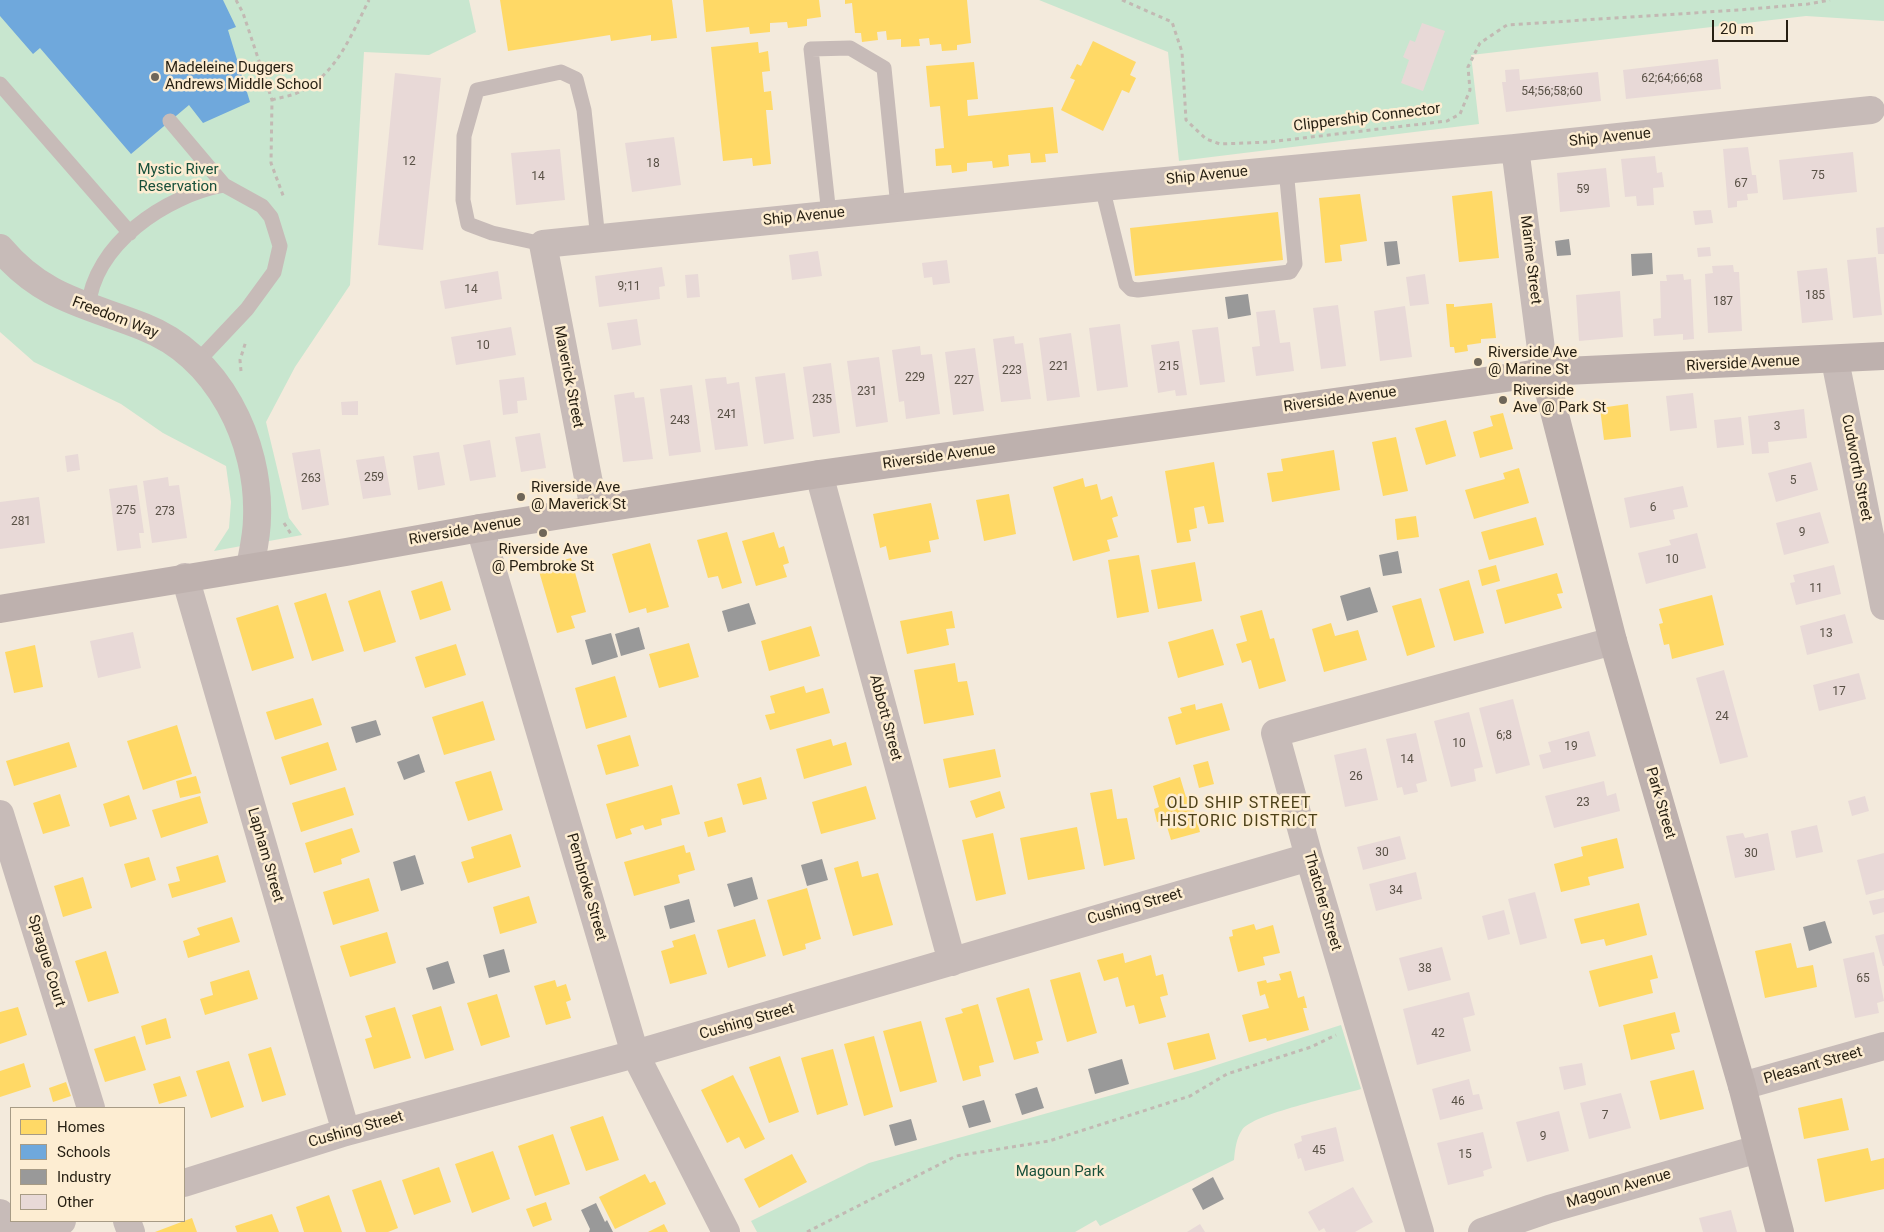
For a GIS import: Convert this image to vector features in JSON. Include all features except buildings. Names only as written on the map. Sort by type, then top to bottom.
[{"type":"main road","name":"Riverside Avenue","points":[[0,609],[594,509],[819,474],[1544,372],[1835,360],[1884,356]]},
{"type":"main road","name":"Park Street","points":[[1544,372],[1613,641],[1742,1086],[1780,1232]]},
{"type":"street","name":"Ship Avenue","points":[[543,244],[898,207],[1516,148],[1871,110]]},
{"type":"street","name":"Marine Street","points":[[1516,148],[1544,372]]},
{"type":"street","name":"Maverick Street","points":[[543,244],[594,509]]},
{"type":"street","name":"Freedom Way","points":[[0,248],[10,260],[59,296],[145,328],[174,342],[197,362],[218,387],[232,408],[242,433],[253,471],[258,516],[250,567]]},
{"type":"street","name":"Cudworth Street","points":[[1835,360],[1884,606]]},
{"type":"street","name":"Abbott Street","points":[[819,474],[952,962]]},
{"type":"street","name":"Pembroke Street","points":[[480,528],[635,1054],[726,1232]]},
{"type":"street","name":"Lapham Street","points":[[185,578],[346,1132]]},
{"type":"street","name":"Thatcher Street","points":[[1420,1232],[1309,857],[1275,733],[1613,641]]},
{"type":"street","name":"Sprague Court","points":[[0,814],[91,1107]]},
{"type":"street","name":"Cushing Street","points":[[185,1183],[346,1132],[635,1054],[1309,857]]},
{"type":"street","name":"Pleasant Street","points":[[1742,1086],[1884,1046]]},
{"type":"street","name":"Magoun Avenue","points":[[1482,1232],[1550,1209],[1758,1149]]},
{"type":"street","points":[[0,1213],[6,1232]]},
{"type":"street","points":[[25,1232],[59,1222]]},
{"type":"lane","points":[[829,215],[811,49],[850,48],[884,68],[898,207]]},
{"type":"lane","points":[[543,244],[492,233],[468,224],[463,200],[464,136],[477,90],[561,72],[576,79],[584,110],[598,239]]},
{"type":"lane","points":[[0,84],[130,233]]},
{"type":"lane","points":[[170,121],[224,184],[262,206],[271,217],[280,246],[274,272],[247,309],[197,362]]},
{"type":"lane","points":[[1102,187],[1125,282],[1129,287],[1138,290],[1290,272],[1296,264],[1286,169]]},
{"type":"lane","points":[[88,308],[90,291],[100,267],[117,243],[176,201],[204,188],[224,184]]},
{"type":"path","points":[[272,100],[300,92],[320,80],[336,61],[369,0]]},
{"type":"path","name":"Clippership Connector","points":[[1122,0],[1172,22],[1182,52],[1186,120],[1206,140],[1220,144],[1269,142],[1446,121],[1460,114],[1470,90],[1468,67],[1480,43],[1508,25],[1758,8],[1830,0]]},
{"type":"path","points":[[807,1232],[956,1156],[1048,1141],[1110,1122],[1190,1096],[1227,1074],[1311,1047],[1338,1034]]},
{"type":"green space","name":"Mystic River Reservation","points":[[0,0],[469,0],[476,32],[429,55],[364,52],[350,285],[295,367],[266,422],[289,518],[302,535],[214,551],[229,528],[231,502],[226,466],[163,433],[121,404],[34,362],[0,332]]},
{"type":"green space","points":[[1039,0],[1884,0],[1884,21],[1806,16],[1471,55],[1479,124],[1179,161],[1168,52]]},
{"type":"green space","name":"Magoun Park","points":[[1341,1025],[1361,1089],[1297,1106],[1249,1124],[1238,1137],[1234,1160],[1100,1226],[1096,1220],[1075,1232],[757,1232],[751,1221],[869,1163],[1198,1071]]},
{"type":"place","name":"Madeleine Duggers Andrews Middle School","points":[[155,77]]},
{"type":"place","name":"Riverside Ave @ Marine St","points":[[1478,362]]},
{"type":"place","name":"Riverside Ave @ Park St","points":[[1503,400]]},
{"type":"place","name":"Riverside Ave @ Maverick St","points":[[521,497]]},
{"type":"place","name":"Riverside Ave @ Pembroke St","points":[[543,533]]},
{"type":"district","name":"OLD SHIP STREET HISTORIC DISTRICT","points":[[1239,813]]}]
